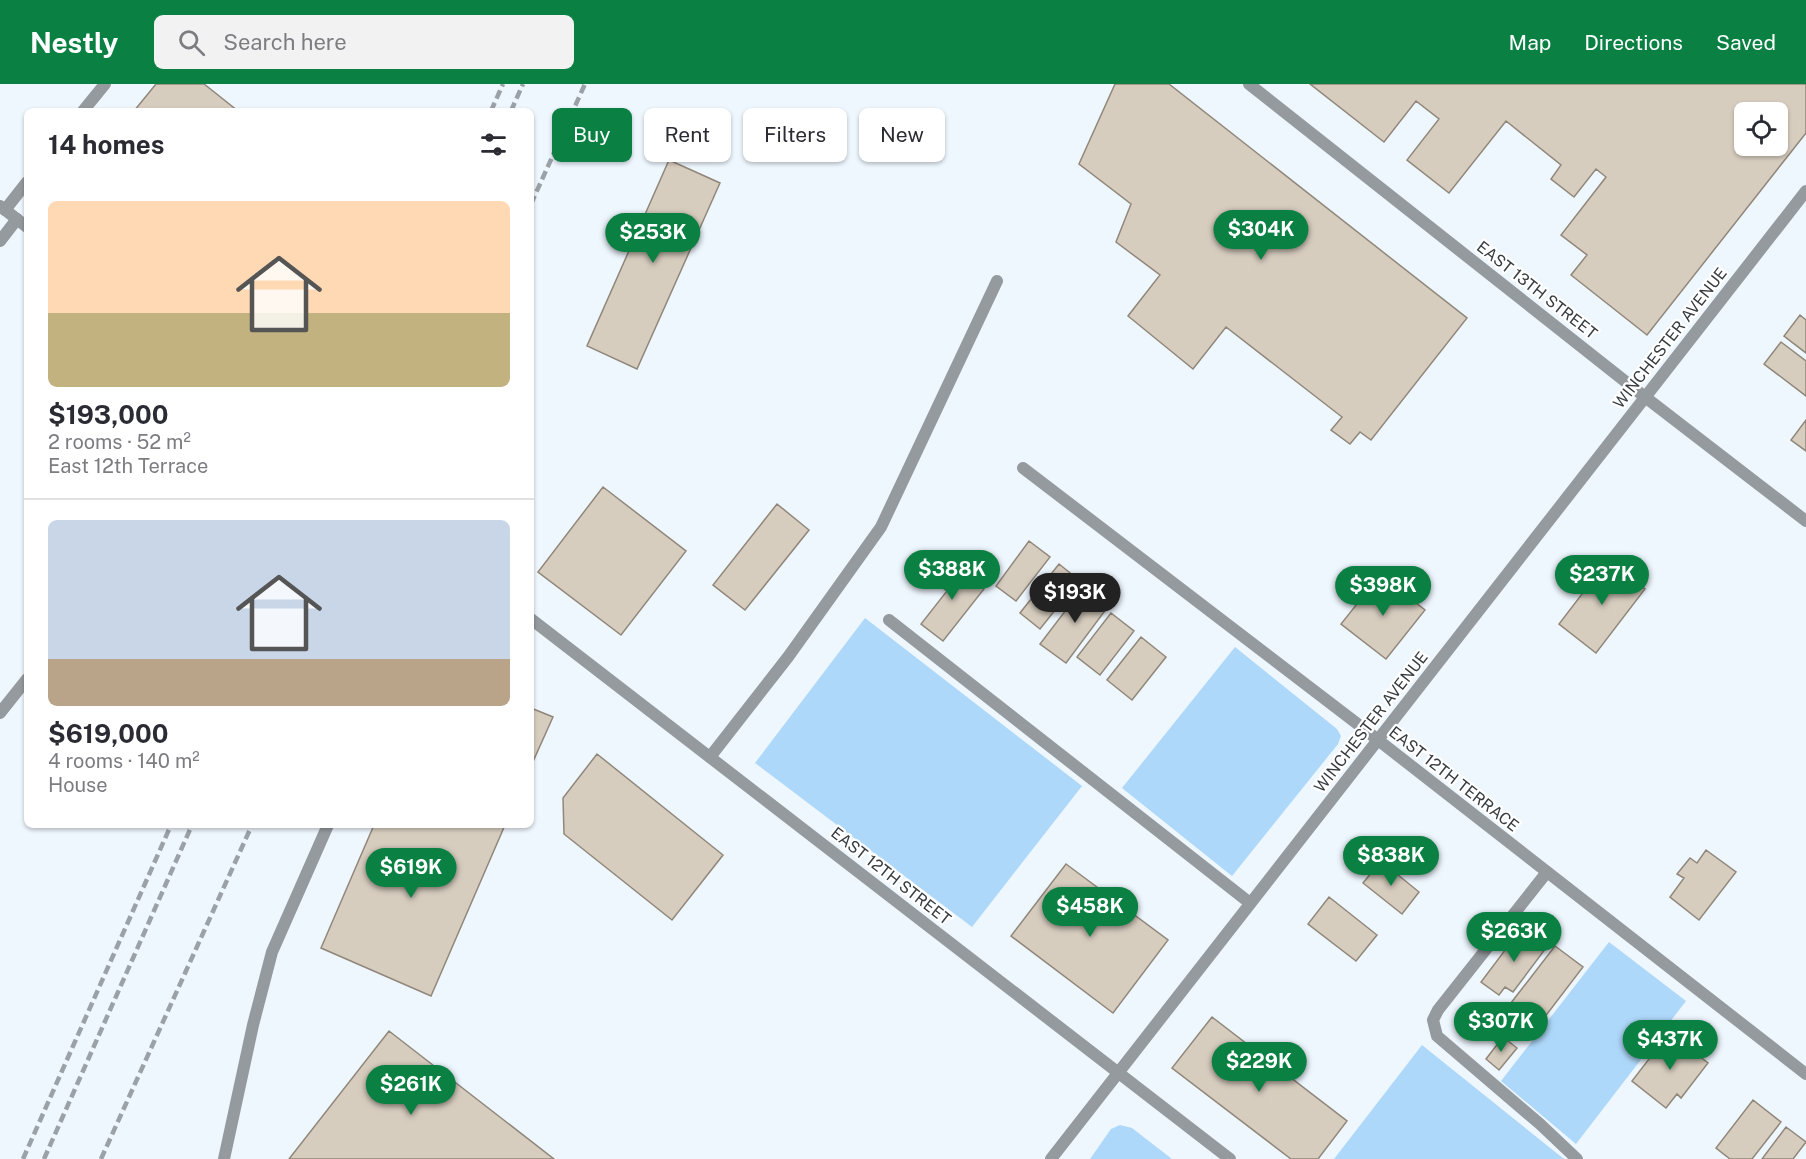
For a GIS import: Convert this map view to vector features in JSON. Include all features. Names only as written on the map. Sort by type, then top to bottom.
[{"type":"street","points":[[85,108],[105,84]]},
{"type":"street","name":"EAST 13TH STREET","points":[[1249,84],[1645,397],[1806,521]]},
{"type":"street","points":[[24,185],[2,208],[24,226]]},
{"type":"street","name":"WINCHESTER AVENUE","points":[[1051,1159],[1806,191]]},
{"type":"street","points":[[0,241],[16,219]]},
{"type":"street","points":[[710,757],[788,657],[881,527],[997,281]]},
{"type":"street","name":"EAST 12TH TERRACE","points":[[1023,468],[1378,740],[1806,1074]]},
{"type":"street","points":[[889,620],[1250,903]]},
{"type":"street","name":"EAST 12TH STREET","points":[[534,621],[1230,1159]]},
{"type":"street","points":[[0,713],[24,683]]},
{"type":"street","points":[[224,1159],[253,1025],[272,952],[326,828]]},
{"type":"street","points":[[1547,872],[1438,1010],[1433,1020],[1437,1036],[1540,1124],[1577,1159]]},
{"type":"shaded area","points":[[865,618],[1082,786],[972,927],[755,763]]},
{"type":"shaded area","points":[[1235,647],[1337,729],[1341,736],[1338,744],[1232,876],[1122,788]]},
{"type":"shaded area","points":[[1609,942],[1686,1001],[1576,1144],[1501,1081]]},
{"type":"shaded area","points":[[1422,1045],[1564,1159],[1334,1159]]},
{"type":"shaded area","points":[[1120,1125],[1132,1128],[1172,1159],[1090,1159],[1111,1129]]},
{"type":"building","points":[[156,84],[204,84],[234,108],[136,108]]},
{"type":"building","points":[[1115,84],[1169,84],[1467,318],[1371,440],[1360,432],[1350,444],[1331,430],[1342,417],[1226,327],[1193,369],[1128,316],[1160,275],[1116,242],[1131,204],[1079,164]]},
{"type":"building","points":[[1310,84],[1806,84],[1806,133],[1788,156],[1788,102],[1734,102],[1734,156],[1788,156],[1647,335],[1571,275],[1587,255],[1561,235],[1606,177],[1596,169],[1574,197],[1551,179],[1561,165],[1506,121],[1449,193],[1407,160],[1439,119],[1416,101],[1384,142]]},
{"type":"building","points":[[668,162],[673,162],[720,183],[637,369],[587,346]]},
{"type":"building","points":[[1800,315],[1806,320],[1806,353],[1784,336]]},
{"type":"building","points":[[1781,342],[1806,361],[1806,396],[1764,364]]},
{"type":"building","points":[[1806,420],[1806,451],[1791,440]]},
{"type":"building","points":[[603,487],[686,551],[621,635],[538,572]]},
{"type":"building","points":[[777,504],[809,530],[745,610],[713,585]]},
{"type":"building","points":[[1029,541],[1050,557],[1016,601],[996,586]]},
{"type":"building","points":[[1608,560],[1645,589],[1596,653],[1559,624]]},
{"type":"building","points":[[949,562],[984,589],[943,641],[921,624],[947,591],[934,581]]},
{"type":"building","points":[[1059,564],[1079,580],[1040,629],[1020,613]]},
{"type":"building","points":[[1380,575],[1425,610],[1386,659],[1341,624]]},
{"type":"building","points":[[1085,585],[1110,604],[1066,663],[1040,644]]},
{"type":"building","points":[[1111,613],[1134,631],[1100,675],[1077,657]]},
{"type":"building","points":[[1141,637],[1166,657],[1132,700],[1107,680]]},
{"type":"building","points":[[534,709],[553,717],[534,759]]},
{"type":"building","points":[[597,754],[723,855],[672,920],[564,834],[563,798]]},
{"type":"building","points":[[373,828],[504,828],[431,996],[321,948]]},
{"type":"building","points":[[1706,850],[1736,872],[1699,920],[1670,897],[1684,878],[1677,874],[1690,858],[1697,863]]},
{"type":"building","points":[[1381,861],[1419,892],[1402,914],[1363,883]]},
{"type":"building","points":[[1066,864],[1168,940],[1113,1013],[1011,936]]},
{"type":"building","points":[[1329,897],[1377,935],[1356,961],[1308,924]]},
{"type":"building","points":[[1521,929],[1546,948],[1513,992],[1505,987],[1499,995],[1481,982]]},
{"type":"building","points":[[1555,946],[1583,967],[1544,1018],[1532,1009],[1527,1016],[1511,1003]]},
{"type":"building","points":[[1212,1017],[1347,1121],[1318,1159],[1291,1159],[1172,1068]]},
{"type":"building","points":[[389,1031],[554,1159],[289,1159]]},
{"type":"building","points":[[1669,1033],[1708,1063],[1681,1098],[1677,1094],[1666,1108],[1632,1081]]},
{"type":"building","points":[[1503,1037],[1517,1048],[1499,1070],[1486,1059]]},
{"type":"building","points":[[1753,1100],[1781,1122],[1752,1159],[1730,1159],[1716,1148]]},
{"type":"building","points":[[1786,1127],[1806,1142],[1793,1159],[1762,1159]]},
{"type":"railway","points":[[492,108],[503,84]]},
{"type":"railway","points":[[512,108],[523,84]]},
{"type":"railway","points":[[534,197],[585,84]]},
{"type":"railway","points":[[23,1159],[170,828]]},
{"type":"railway","points":[[44,1159],[191,828]]},
{"type":"railway","points":[[101,1159],[251,828]]}]
